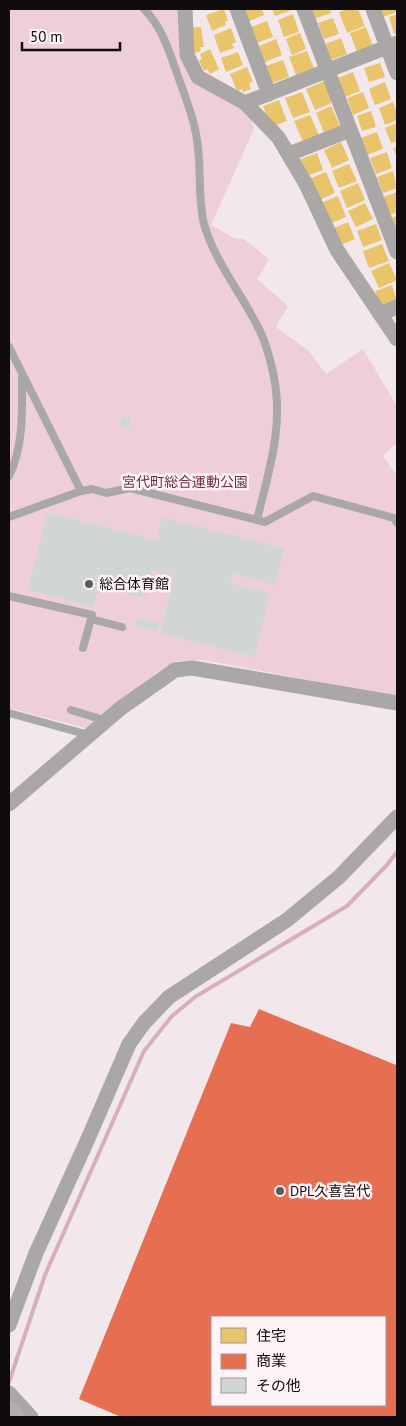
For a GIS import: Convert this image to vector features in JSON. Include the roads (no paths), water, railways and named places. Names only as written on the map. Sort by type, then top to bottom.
[{"type":"street","points":[[184,9],[187,55],[198,78],[245,103],[278,137],[306,184],[337,250],[397,338]]},
{"type":"street","points":[[237,9],[269,94]]},
{"type":"street","points":[[304,9],[397,252]]},
{"type":"street","points":[[373,9],[392,45],[397,72]]},
{"type":"street","points":[[245,103],[392,45]]},
{"type":"street","points":[[288,154],[350,130]]},
{"type":"street","points":[[380,314],[397,307]]},
{"type":"street","points":[[9,804],[121,708],[175,670],[192,668],[397,703]]},
{"type":"street","points":[[9,1325],[36,1253],[88,1141],[129,1044],[144,1022],[168,997],[294,914],[340,877],[397,817]]},
{"type":"street","points":[[9,1393],[31,1417]]},
{"type":"lane","points":[[144,9],[163,35],[194,121],[204,224],[219,260],[261,332],[274,378],[278,416],[274,451],[257,520]]},
{"type":"lane","points":[[9,347],[80,491]]},
{"type":"lane","points":[[9,476],[22,432],[22,375]]},
{"type":"lane","points":[[9,517],[80,491],[92,490],[106,493],[130,488],[265,522],[313,496],[394,518],[397,523]]},
{"type":"lane","points":[[9,596],[92,615],[82,648]]},
{"type":"lane","points":[[91,619],[122,627]]},
{"type":"lane","points":[[71,710],[107,721]]},
{"type":"lane","points":[[9,713],[90,735]]},
{"type":"waterway","points":[[9,1382],[45,1275],[144,1051],[172,1016],[195,997],[347,906],[397,852]]},
{"type":"place","name":"総合体育館","points":[[89,584]]},
{"type":"place","name":"DPL久喜宮代","points":[[280,1191]]},
{"type":"park label","name":"宮代町総合運動公園","points":[[185,482]]}]
